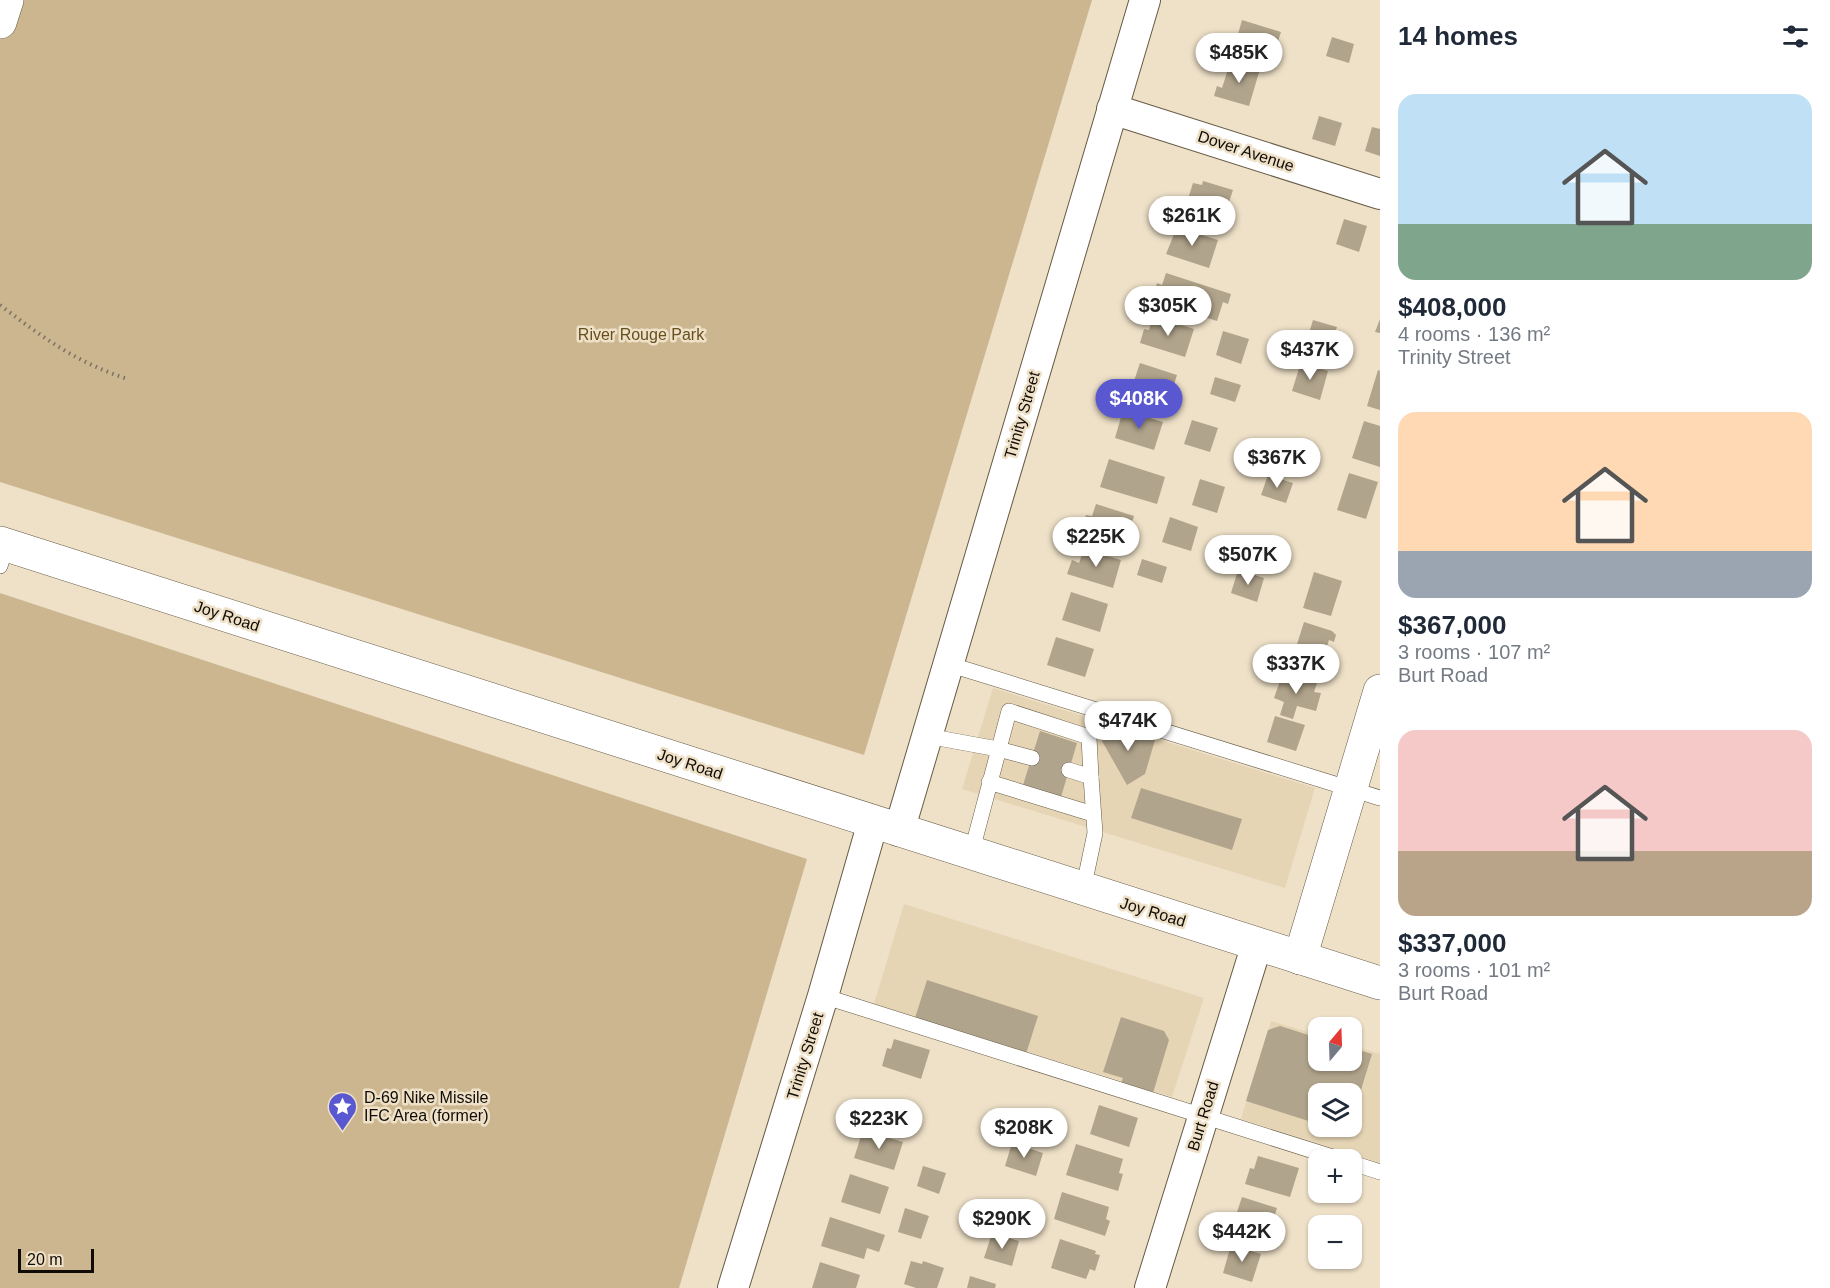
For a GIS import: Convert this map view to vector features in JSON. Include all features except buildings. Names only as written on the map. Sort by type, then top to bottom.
[{"type":"main road","points":[[0,22],[7,0]]},
{"type":"main road","name":"Joy Road","points":[[2,552],[1380,983]]},
{"type":"main road","points":[[1300,958],[1365,793],[1380,691]]},
{"type":"street","name":"Trinity Street","points":[[733,1288],[823,996],[886,827],[927,736],[1145,0]]},
{"type":"street","name":"Dover Avenue","points":[[1112,109],[1380,194]]},
{"type":"street","name":"Burt Road","points":[[1150,1288],[1257,944]]},
{"type":"lane","points":[[948,663],[1365,793]]},
{"type":"lane","points":[[971,854],[988,782],[1009,711],[1089,737],[1095,833],[1083,890]]},
{"type":"lane","points":[[927,736],[999,749],[1032,758]]},
{"type":"lane","points":[[1069,770],[1091,777]]},
{"type":"lane","points":[[988,782],[1093,814]]},
{"type":"lane","points":[[823,996],[1308,1149]]},
{"type":"lane","points":[[1362,1166],[1380,1172]]},
{"type":"path","points":[[0,305],[40,337],[106,372],[128,379]]},
{"type":"shaded area","points":[[993,688],[1315,788],[1285,888],[962,789]]},
{"type":"shaded area","points":[[904,904],[1204,998],[1172,1097],[874,1004]]},
{"type":"shaded area","points":[[1271,1021],[1308,1032],[1308,1071],[1362,1071],[1362,1048],[1380,1054],[1380,1163],[1362,1157],[1362,1149],[1336,1149],[1241,1119]]},
{"type":"green space","name":"River Rouge Park","points":[[0,0],[1092,0],[864,755],[0,482]]},
{"type":"green space","points":[[0,593],[807,859],[679,1288],[0,1288]]},
{"type":"place","name":"D-69 Nike Missile IFC Area (former)","points":[[343,1132]]}]
